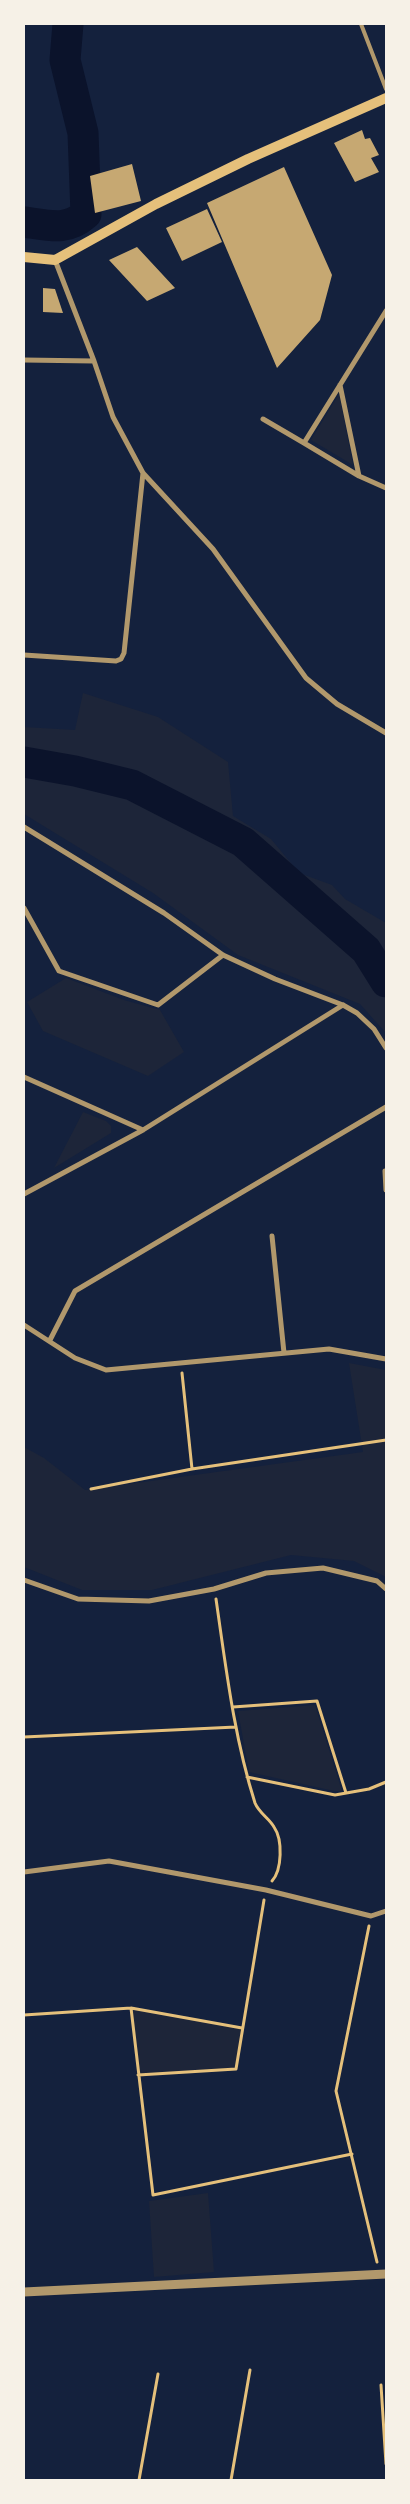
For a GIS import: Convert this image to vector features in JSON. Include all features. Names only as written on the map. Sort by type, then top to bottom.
[{"type":"main road","points":[[24,257],[54,260],[156,204],[248,159],[386,98]]},
{"type":"street","points":[[54,260],[94,361],[113,417],[143,473],[213,549],[306,678],[337,704],[386,734]]},
{"type":"street","points":[[304,443],[386,311]]},
{"type":"street","points":[[24,360],[94,361]]},
{"type":"street","points":[[340,385],[359,476]]},
{"type":"street","points":[[263,419],[359,476],[386,488]]},
{"type":"street","points":[[24,655],[116,661],[121,659],[124,654],[143,473]]},
{"type":"street","points":[[24,827],[164,913],[224,955],[275,979],[343,1005],[357,1013],[374,1029],[386,1048]]},
{"type":"street","points":[[24,908],[59,971],[158,1005],[224,955]]},
{"type":"street","points":[[24,1193],[143,1130],[343,1005]]},
{"type":"street","points":[[24,1077],[143,1130]]},
{"type":"street","points":[[50,1340],[75,1291],[386,1107]]},
{"type":"street","points":[[385,1171],[386,1190]]},
{"type":"street","points":[[272,1236],[284,1353]]},
{"type":"street","points":[[24,1325],[50,1340],[75,1358],[106,1370],[181,1365],[329,1349],[386,1359]]},
{"type":"street","points":[[24,1580],[78,1599],[149,1601],[214,1589],[266,1573],[323,1568],[377,1581],[386,1589]]},
{"type":"street","points":[[24,1872],[110,1861],[266,1890],[371,1916],[386,1911]]},
{"type":"street","points":[[24,2292],[383,2274]]},
{"type":"lane","points":[[361,24],[386,89]]},
{"type":"path","points":[[181,1365],[192,1469]]},
{"type":"path","points":[[91,1490],[192,1469],[386,1440]]},
{"type":"path","points":[[138,2075],[236,2069],[266,1890],[278,1874],[279,1844],[275,1827],[257,1808],[247,1777],[236,1727],[214,1589]]},
{"type":"path","points":[[233,1707],[317,1701],[346,1793]]},
{"type":"path","points":[[24,1737],[236,1727]]},
{"type":"path","points":[[247,1777],[335,1795],[369,1789],[386,1782]]},
{"type":"path","points":[[371,1916],[336,2091],[383,2274]]},
{"type":"path","points":[[24,2015],[131,2008],[242,2028]]},
{"type":"path","points":[[131,2008],[153,2195],[352,2154]]},
{"type":"path","points":[[231,2480],[250,2370]]},
{"type":"path","points":[[139,2480],[158,2374]]},
{"type":"path","points":[[381,2385],[386,2464]]},
{"type":"shaded area","points":[[339,394],[353,465],[311,440]]},
{"type":"shaded area","points":[[83,693],[158,717],[228,762],[233,816],[271,839],[299,873],[332,885],[345,899],[386,923],[386,1033],[360,1004],[238,955],[153,893],[24,814],[24,727],[75,730]]},
{"type":"shaded area","points":[[66,978],[124,1000],[160,1010],[184,1052],[148,1076],[43,1031],[27,1002]]},
{"type":"shaded area","points":[[83,1112],[106,1121],[111,1126],[111,1133],[54,1168]]},
{"type":"shaded area","points":[[349,1363],[386,1370],[386,1577],[354,1561],[291,1555],[152,1590],[82,1590],[24,1567],[24,1447],[44,1458],[85,1490],[363,1452]]},
{"type":"shaded area","points":[[315,1705],[342,1791],[334,1791],[249,1772],[238,1711]]},
{"type":"shaded area","points":[[131,2008],[242,2028],[236,2069],[138,2075]]},
{"type":"shaded area","points":[[208,2193],[214,2272],[154,2277],[149,2201]]},
{"type":"building","points":[[362,130],[365,139],[370,138],[379,155],[371,158],[379,172],[355,182],[334,143]]},
{"type":"building","points":[[132,164],[141,201],[95,213],[90,176]]},
{"type":"building","points":[[284,167],[332,275],[320,320],[277,368],[207,203]]},
{"type":"building","points":[[207,209],[222,242],[182,261],[166,228]]},
{"type":"building","points":[[137,247],[175,288],[147,301],[109,260]]},
{"type":"building","points":[[43,288],[55,289],[63,313],[43,312]]},
{"type":"waterway","points":[[24,222],[49,226],[64,225],[79,220],[86,214],[83,133],[65,60],[68,24]]},
{"type":"waterway","points":[[24,762],[75,771],[132,785],[243,842],[366,950],[386,982]]}]
